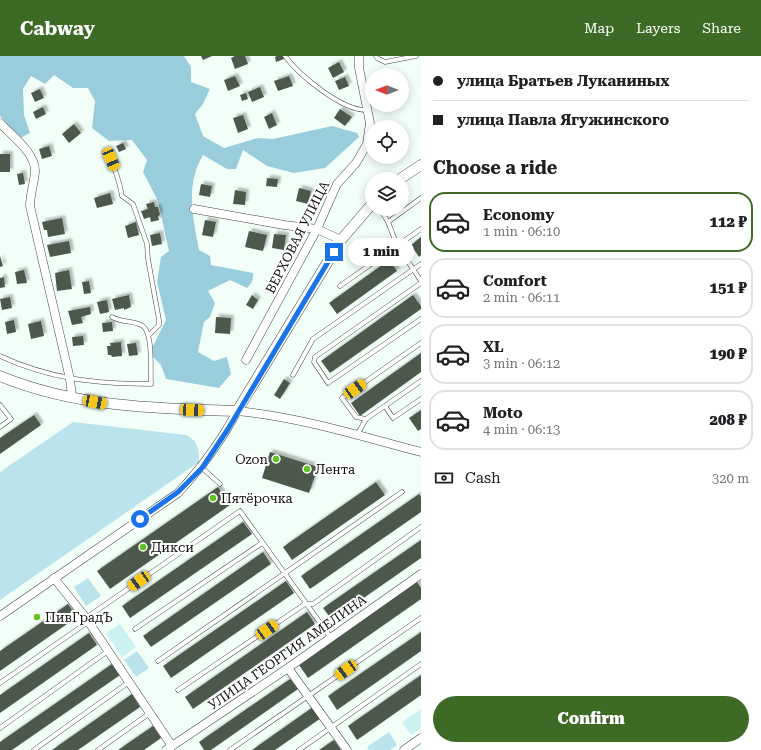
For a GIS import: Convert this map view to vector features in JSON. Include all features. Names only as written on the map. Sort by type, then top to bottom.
[{"type":"street","name":"ВЕРХОВАЯ УЛИЦА","points":[[359,56],[359,68],[365,100]]},
{"type":"street","name":"ВЕРХОВАЯ УЛИЦА","points":[[246,360],[318,229],[337,184],[356,163],[367,144],[370,123],[367,112]]},
{"type":"street","points":[[0,123],[28,152],[35,164],[35,174],[30,193],[30,206],[70,379],[72,397]]},
{"type":"street","points":[[409,173],[421,165]]},
{"type":"street","points":[[194,209],[284,225],[318,229],[341,240]]},
{"type":"street","points":[[0,616],[178,492],[202,468],[218,445],[237,411],[341,240],[365,212]]},
{"type":"street","points":[[0,376],[12,381],[72,397],[106,404],[177,409],[237,411],[263,414],[357,435],[421,452]]},
{"type":"street","name":"УЛИЦА ГЕОРГИЯ АМЕЛИНА","points":[[169,748],[288,668],[421,574]]},
{"type":"street","points":[[54,578],[87,620],[150,713],[169,748]]},
{"type":"street","points":[[288,668],[346,750]]},
{"type":"street","points":[[404,750],[421,738]]},
{"type":"lane","points":[[285,56],[302,74],[336,100],[359,110],[365,110]]},
{"type":"lane","points":[[376,56],[385,62],[416,56]]},
{"type":"lane","points":[[105,152],[111,159],[119,178],[122,196],[133,204],[147,244],[148,259],[159,320],[159,326],[150,334]]},
{"type":"lane","points":[[388,222],[421,198]]},
{"type":"lane","points":[[384,216],[397,246],[421,282],[315,357],[314,362],[328,383],[421,319]]},
{"type":"lane","points":[[340,286],[421,229]]},
{"type":"lane","points":[[293,375],[313,340],[421,264]]},
{"type":"lane","points":[[0,356],[26,368],[70,379],[110,384],[151,384],[150,334],[143,325],[132,322],[122,322],[112,317]]},
{"type":"lane","points":[[366,419],[356,417],[342,398],[421,343]]},
{"type":"lane","points":[[357,435],[366,419],[421,381]]},
{"type":"lane","points":[[385,406],[393,418],[421,399]]},
{"type":"lane","points":[[0,405],[11,419],[0,427]]},
{"type":"lane","points":[[202,468],[220,484]]},
{"type":"lane","points":[[158,661],[402,492]]},
{"type":"lane","points":[[0,683],[240,512],[331,638]]},
{"type":"lane","points":[[178,690],[306,604],[313,604],[421,528]]},
{"type":"lane","points":[[135,630],[262,544]]},
{"type":"lane","points":[[230,750],[421,618]]},
{"type":"lane","points":[[0,728],[108,651]]},
{"type":"lane","points":[[299,750],[421,664]]},
{"type":"lane","points":[[34,750],[129,682]]},
{"type":"lane","points":[[98,750],[150,713]]},
{"type":"shaded area","points":[[0,56],[184,56],[191,67],[191,82],[210,89],[203,104],[195,114],[203,136],[224,148],[258,138],[273,139],[332,126],[357,133],[359,137],[325,168],[294,173],[267,166],[243,150],[236,169],[227,169],[203,155],[197,166],[192,190],[192,202],[199,250],[210,256],[211,265],[253,273],[252,282],[247,288],[230,280],[208,291],[215,303],[210,317],[204,322],[198,352],[214,361],[227,357],[231,374],[219,388],[166,379],[161,365],[153,357],[153,346],[166,320],[157,282],[161,257],[169,251],[158,201],[143,172],[147,160],[132,140],[109,141],[92,128],[95,101],[88,88],[73,88],[54,75],[45,84],[31,76],[23,89],[24,115],[30,133],[20,138],[0,116]]},
{"type":"shaded area","points":[[73,422],[186,435],[193,440],[197,446],[199,462],[0,600],[0,472]]},
{"type":"shaded area","points":[[88,578],[101,596],[86,606],[74,587]]},
{"type":"shaded area","points":[[120,624],[136,647],[122,657],[106,633]]},
{"type":"shaded area","points":[[137,651],[149,668],[136,677],[124,660]]},
{"type":"shaded area","points":[[421,709],[421,728],[411,735],[402,722]]},
{"type":"shaded area","points":[[389,732],[397,745],[390,750],[369,750],[367,747]]},
{"type":"building","points":[[201,56],[212,56],[203,60]]},
{"type":"building","points":[[235,56],[245,56],[248,64],[235,69],[231,58]]},
{"type":"building","points":[[283,56],[284,59],[276,62],[275,57]]},
{"type":"building","points":[[339,62],[344,72],[333,78],[328,68]]},
{"type":"building","points":[[235,76],[240,86],[228,91],[224,80]]},
{"type":"building","points":[[289,76],[293,86],[278,91],[274,81]]},
{"type":"building","points":[[345,77],[349,86],[339,90],[335,81]]},
{"type":"building","points":[[260,87],[264,97],[252,102],[248,92]]},
{"type":"building","points":[[40,89],[44,98],[35,102],[31,93]]},
{"type":"building","points":[[246,93],[248,99],[242,101],[240,95]]},
{"type":"building","points":[[43,107],[46,114],[36,119],[33,112]]},
{"type":"building","points":[[340,109],[352,117],[345,126],[334,118]]},
{"type":"building","points":[[272,113],[277,125],[269,129],[264,117]]},
{"type":"building","points":[[243,115],[248,129],[238,133],[233,118]]},
{"type":"building","points":[[74,124],[81,133],[69,143],[62,134]]},
{"type":"building","points":[[123,143],[126,149],[119,152],[116,146]]},
{"type":"building","points":[[49,146],[52,156],[42,159],[39,149]]},
{"type":"building","points":[[0,154],[10,154],[10,172],[0,172]]},
{"type":"building","points":[[23,173],[25,184],[19,185],[17,174]]},
{"type":"building","points":[[267,178],[278,179],[277,187],[266,186]]},
{"type":"building","points":[[201,184],[212,186],[210,197],[199,195]]},
{"type":"building","points":[[299,188],[311,191],[308,204],[296,201]]},
{"type":"building","points":[[235,190],[246,192],[245,205],[233,204]]},
{"type":"building","points":[[110,193],[113,204],[97,208],[94,198]]},
{"type":"building","points":[[154,202],[155,207],[158,207],[160,215],[158,216],[159,220],[151,222],[150,217],[144,219],[141,211],[148,209],[146,204]]},
{"type":"building","points":[[62,218],[65,234],[48,237],[47,230],[44,230],[42,222]]},
{"type":"building","points":[[205,220],[216,222],[213,237],[202,235]]},
{"type":"building","points":[[136,222],[139,235],[128,238],[125,226]]},
{"type":"building","points":[[249,231],[267,235],[263,251],[245,247]]},
{"type":"building","points":[[160,233],[162,244],[152,246],[150,235]]},
{"type":"building","points":[[274,234],[286,235],[284,250],[272,248]]},
{"type":"building","points":[[421,237],[421,255],[419,257],[411,245]]},
{"type":"building","points":[[69,241],[71,253],[50,257],[47,245]]},
{"type":"building","points":[[0,256],[3,266],[0,267]]},
{"type":"building","points":[[389,260],[397,271],[337,314],[329,303]]},
{"type":"building","points":[[24,270],[27,283],[17,284],[15,272]]},
{"type":"building","points":[[69,270],[72,289],[57,291],[55,273]]},
{"type":"building","points":[[4,277],[5,287],[0,288],[0,278]]},
{"type":"building","points":[[89,281],[91,293],[84,294],[82,282]]},
{"type":"building","points":[[129,295],[131,307],[124,310],[124,308],[115,310],[112,299]]},
{"type":"building","points":[[252,295],[258,300],[253,309],[246,305]]},
{"type":"building","points":[[413,295],[421,306],[421,309],[330,373],[321,361]]},
{"type":"building","points":[[10,297],[12,308],[2,310],[0,299]]},
{"type":"building","points":[[107,300],[109,312],[100,314],[97,302]]},
{"type":"building","points":[[90,307],[91,314],[81,317],[83,323],[72,325],[68,311]]},
{"type":"building","points":[[216,317],[231,318],[230,334],[215,333]]},
{"type":"building","points":[[14,320],[16,332],[7,334],[5,322]]},
{"type":"building","points":[[41,321],[44,336],[31,339],[28,324]]},
{"type":"building","points":[[112,322],[113,331],[103,332],[102,323]]},
{"type":"building","points":[[83,336],[84,345],[73,346],[72,337]]},
{"type":"building","points":[[121,342],[122,356],[112,357],[111,355],[108,355],[107,346],[111,346],[110,343]]},
{"type":"building","points":[[136,343],[138,355],[129,356],[127,344]]},
{"type":"building","points":[[421,353],[421,372],[360,416],[351,403]]},
{"type":"building","points":[[284,379],[290,383],[280,399],[274,395]]},
{"type":"building","points":[[421,410],[421,429],[418,431],[409,418]]},
{"type":"building","points":[[34,415],[41,425],[0,454],[0,438]]},
{"type":"building","points":[[270,452],[318,467],[309,493],[262,478]]},
{"type":"building","points":[[376,482],[385,495],[292,560],[283,547]]},
{"type":"building","points":[[218,487],[230,505],[110,589],[97,571]]},
{"type":"building","points":[[419,494],[421,497],[421,512],[310,589],[301,576]]},
{"type":"building","points":[[243,522],[252,534],[130,618],[122,606]]},
{"type":"building","points":[[421,540],[421,558],[332,620],[323,608]]},
{"type":"building","points":[[263,552],[271,564],[151,647],[143,636]]},
{"type":"building","points":[[286,581],[294,593],[171,678],[163,666]]},
{"type":"building","points":[[417,582],[421,588],[421,599],[308,678],[299,665]]},
{"type":"building","points":[[68,604],[77,617],[0,671],[0,651]]},
{"type":"building","points":[[307,612],[315,624],[193,709],[185,697]]},
{"type":"building","points":[[421,632],[421,651],[337,710],[328,696]]},
{"type":"building","points":[[89,633],[97,645],[0,713],[0,695]]},
{"type":"building","points":[[112,664],[120,675],[12,750],[0,750],[0,742]]},
{"type":"building","points":[[421,675],[421,695],[357,740],[348,726]]},
{"type":"building","points":[[290,679],[298,689],[211,750],[204,750],[199,742]]},
{"type":"building","points":[[132,694],[140,707],[78,750],[52,750]]},
{"type":"building","points":[[313,707],[321,718],[275,750],[252,750]]},
{"type":"building","points":[[153,726],[161,738],[144,750],[118,750]]},
{"type":"building","points":[[334,740],[341,750],[319,750]]},
{"type":"place","name":"Ozon","points":[[276,459]]},
{"type":"place","name":"Лента","points":[[307,469]]},
{"type":"place","name":"Пятёрочка","points":[[213,498]]},
{"type":"place","name":"Дикси","points":[[143,547]]},
{"type":"place","name":"ПивГрадЪ","points":[[37,617]]},
{"type":"route","points":[[140,519],[178,492],[202,468],[228,429],[237,411],[334,252]]}]
